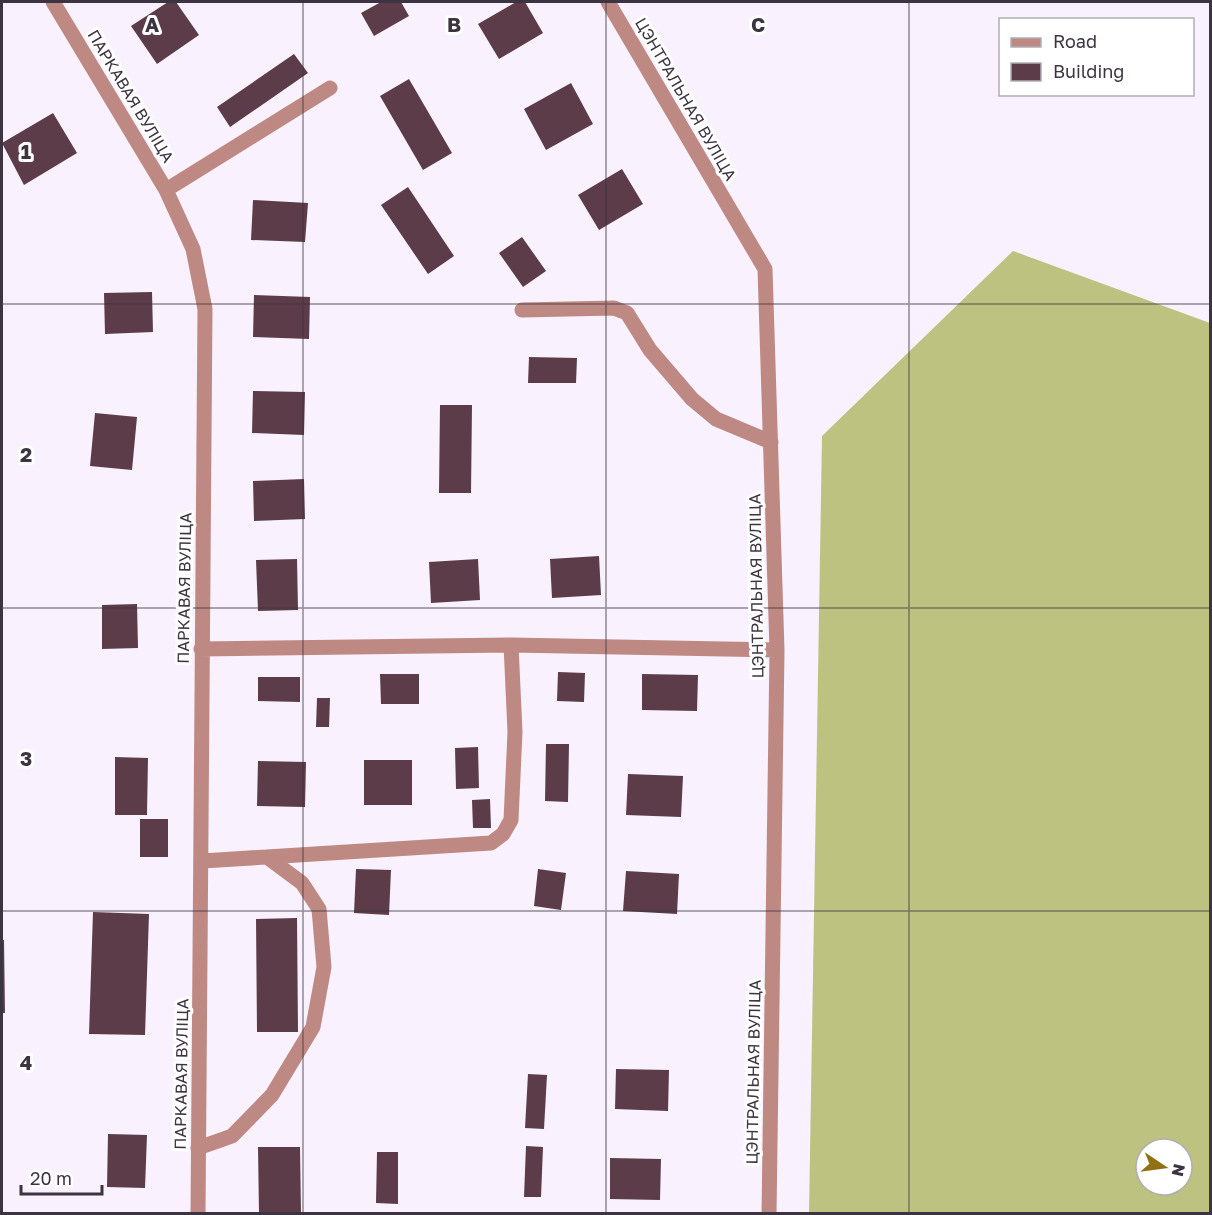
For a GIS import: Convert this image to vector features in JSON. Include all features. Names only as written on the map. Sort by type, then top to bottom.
[{"type":"street","name":"ПАРКАВАЯ ВУЛІЦА","points":[[53,2],[166,190],[193,249],[205,309],[198,1214]]},
{"type":"street","name":"ЦЭНТРАЛЬНАЯ ВУЛІЦА","points":[[608,2],[765,269],[777,650],[769,1214]]},
{"type":"street","points":[[166,190],[330,88]]},
{"type":"street","points":[[522,310],[614,308],[627,313],[650,350],[692,399],[716,419],[771,442]]},
{"type":"street","points":[[202,861],[491,843],[503,834],[511,820],[515,732],[511,645]]},
{"type":"street","points":[[201,649],[511,645],[777,650]]},
{"type":"street","points":[[198,1148],[232,1136],[272,1095],[313,1027],[324,967],[319,909],[302,884],[267,857]]},
{"type":"green space","points":[[1013,251],[1210,323],[1210,1213],[809,1213],[822,436]]},
{"type":"building","points":[[168,2],[176,2],[199,35],[157,64],[131,26]]},
{"type":"building","points":[[381,2],[401,2],[409,16],[374,36],[361,13]]},
{"type":"building","points":[[516,2],[525,2],[543,33],[499,59],[478,24]]},
{"type":"building","points":[[294,54],[308,73],[230,127],[217,107]]},
{"type":"building","points":[[409,79],[452,153],[423,170],[380,96]]},
{"type":"building","points":[[571,83],[593,124],[546,150],[524,109]]},
{"type":"building","points":[[53,113],[77,153],[24,185],[2,143]]},
{"type":"building","points":[[622,169],[643,204],[599,230],[578,195]]},
{"type":"building","points":[[408,187],[454,256],[428,274],[381,205]]},
{"type":"building","points":[[253,200],[308,203],[305,242],[251,240]]},
{"type":"building","points":[[522,237],[546,271],[523,287],[499,253]]},
{"type":"building","points":[[152,292],[153,332],[105,334],[104,293]]},
{"type":"building","points":[[254,295],[310,297],[309,339],[253,337]]},
{"type":"building","points":[[529,357],[577,358],[576,383],[528,383]]},
{"type":"building","points":[[253,391],[305,392],[304,435],[252,433]]},
{"type":"building","points":[[440,405],[472,405],[471,493],[439,493]]},
{"type":"building","points":[[95,413],[137,417],[132,470],[90,466]]},
{"type":"building","points":[[304,479],[305,519],[254,521],[253,481]]},
{"type":"building","points":[[599,556],[601,595],[552,598],[550,559]]},
{"type":"building","points":[[297,559],[298,610],[258,611],[256,560]]},
{"type":"building","points":[[478,559],[480,600],[431,603],[429,562]]},
{"type":"building","points":[[137,604],[138,648],[102,649],[102,605]]},
{"type":"building","points":[[558,672],[585,673],[584,702],[557,701]]},
{"type":"building","points":[[380,674],[419,674],[419,704],[381,704]]},
{"type":"building","points":[[642,674],[698,675],[697,711],[642,710]]},
{"type":"building","points":[[258,677],[300,677],[300,702],[258,701]]},
{"type":"building","points":[[317,698],[330,698],[329,727],[316,727]]},
{"type":"building","points":[[546,744],[569,744],[568,802],[545,801]]},
{"type":"building","points":[[478,747],[479,788],[456,789],[455,748]]},
{"type":"building","points":[[115,757],[148,758],[147,815],[115,815]]},
{"type":"building","points":[[364,760],[412,760],[412,805],[364,805]]},
{"type":"building","points":[[258,761],[306,762],[305,807],[257,806]]},
{"type":"building","points":[[628,774],[683,776],[681,817],[626,815]]},
{"type":"building","points":[[490,799],[491,828],[473,828],[472,800]]},
{"type":"building","points":[[140,819],[168,819],[168,857],[140,857]]},
{"type":"building","points":[[356,869],[391,870],[389,915],[354,913]]},
{"type":"building","points":[[538,869],[566,873],[561,910],[534,906]]},
{"type":"building","points":[[626,871],[679,874],[677,914],[623,911]]},
{"type":"building","points":[[93,912],[149,914],[145,1035],[89,1034]]},
{"type":"building","points":[[297,918],[298,1032],[257,1032],[256,919]]},
{"type":"building","points":[[2,940],[4,940],[5,1013],[2,1013]]},
{"type":"building","points":[[616,1069],[669,1070],[668,1111],[615,1109]]},
{"type":"building","points":[[528,1074],[547,1075],[544,1129],[525,1128]]},
{"type":"building","points":[[108,1134],[147,1135],[145,1188],[107,1187]]},
{"type":"building","points":[[526,1146],[543,1147],[541,1197],[524,1197]]},
{"type":"building","points":[[258,1147],[300,1147],[301,1214],[259,1214]]},
{"type":"building","points":[[377,1152],[398,1152],[398,1204],[376,1203]]},
{"type":"building","points":[[610,1158],[661,1159],[660,1200],[610,1199]]}]
